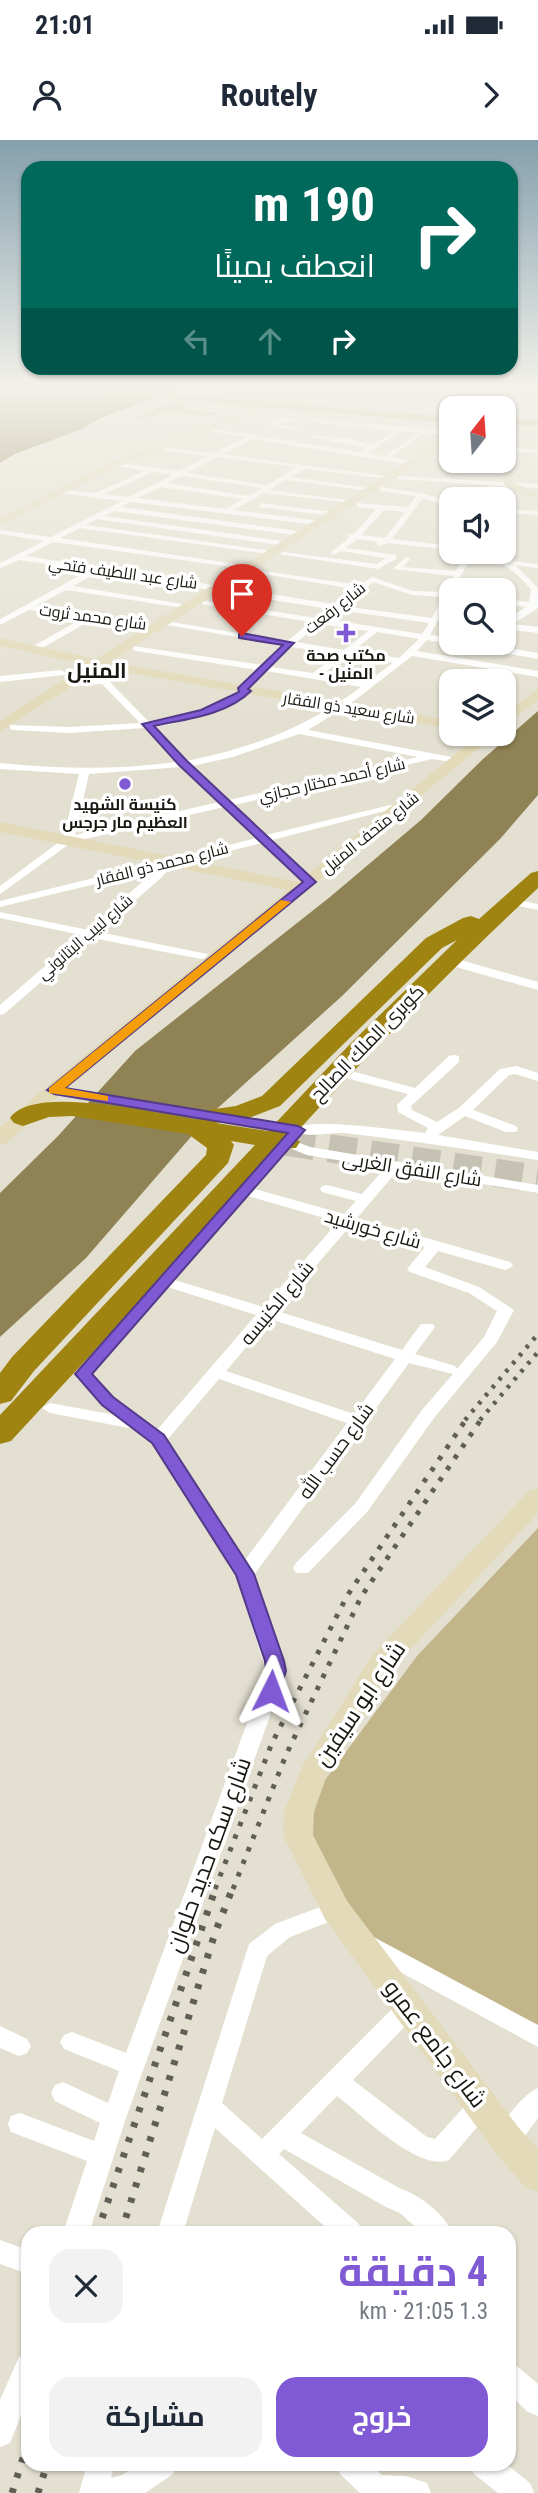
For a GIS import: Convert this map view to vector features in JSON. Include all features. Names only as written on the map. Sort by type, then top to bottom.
[{"type":"highway","points":[[0,1436],[50,1408],[83,1374],[293,1136],[460,964],[477,944],[475,927],[538,861]]},
{"type":"highway","points":[[219,1122],[271,1101],[434,943],[475,927],[513,902],[538,877]]},
{"type":"highway","name":"كوبرى الملك الصالح","points":[[0,1407],[435,954],[475,927]]},
{"type":"highway","name":"كوبرى الملك الصالح","points":[[0,1436],[475,927]]},
{"type":"highway","points":[[296,1077],[345,1081]]},
{"type":"highway","points":[[23,1118],[74,1100],[293,1136]]},
{"type":"highway","points":[[219,1122],[293,1136]]},
{"type":"highway","points":[[0,1394],[23,1364],[199,1178],[222,1150],[219,1122]]},
{"type":"highway","points":[[199,1178],[226,1179],[243,1191]]},
{"type":"street","points":[[0,521],[52,495]]},
{"type":"street","points":[[88,495],[318,523]]},
{"type":"street","points":[[1,566],[135,495]]},
{"type":"street","points":[[193,495],[246,500]]},
{"type":"street","points":[[223,495],[333,514]]},
{"type":"street","points":[[174,540],[255,495]]},
{"type":"street","points":[[303,495],[411,510]]},
{"type":"street","points":[[3,727],[78,681],[100,663],[205,604],[281,550],[368,495]]},
{"type":"street","points":[[351,563],[387,540],[421,495],[439,501]]},
{"type":"street","points":[[78,526],[174,540],[281,550],[318,523],[356,503]]},
{"type":"street","points":[[382,507],[353,539],[319,566],[382,577]]},
{"type":"street","points":[[112,508],[302,534]]},
{"type":"street","points":[[516,512],[538,513]]},
{"type":"street","points":[[96,517],[191,530],[325,559],[380,567],[393,557],[340,549]]},
{"type":"street","points":[[0,533],[323,582],[439,594]]},
{"type":"street","points":[[341,535],[378,546]]},
{"type":"street","points":[[353,539],[439,546]]},
{"type":"street","points":[[72,550],[83,544]]},
{"type":"street","points":[[120,557],[131,551]]},
{"type":"street","points":[[37,568],[61,556]]},
{"type":"street","name":"شارع عبد اللطيف فتحي","points":[[18,558],[338,607],[439,617]]},
{"type":"street","points":[[398,565],[405,559]]},
{"type":"street","points":[[398,565],[416,566],[422,559]]},
{"type":"street","points":[[2,620],[109,563]]},
{"type":"street","points":[[516,563],[538,566]]},
{"type":"street","points":[[456,578],[464,564]]},
{"type":"street","points":[[505,564],[535,585],[535,606]]},
{"type":"street","points":[[398,565],[397,569],[403,571],[458,574]]},
{"type":"street","points":[[323,582],[332,576]]},
{"type":"street","name":"شارع رفعت","points":[[3,727],[86,730],[147,724],[204,712],[223,706],[244,691],[290,643],[371,579],[382,577],[439,592]]},
{"type":"street","points":[[405,583],[418,588]]},
{"type":"street","points":[[65,587],[190,606]]},
{"type":"street","points":[[61,673],[69,665],[100,663],[136,648],[190,606],[225,589]]},
{"type":"street","points":[[516,603],[535,606]]},
{"type":"street","points":[[205,604],[439,639]]},
{"type":"street","points":[[516,618],[535,606]]},
{"type":"street","name":"شارع محمد ثروت","points":[[28,607],[400,661]]},
{"type":"street","points":[[0,766],[85,771],[140,769],[253,748],[298,731],[342,706],[410,653],[439,610]]},
{"type":"street","points":[[36,649],[91,617]]},
{"type":"street","points":[[516,625],[538,630]]},
{"type":"street","points":[[315,676],[376,629]]},
{"type":"street","name":"شارع سعيد ذو الفقار","points":[[0,642],[123,669],[439,723]]},
{"type":"street","points":[[136,648],[369,685]]},
{"type":"street","points":[[516,651],[538,656]]},
{"type":"street","points":[[410,653],[538,674]]},
{"type":"street","points":[[458,661],[466,655]]},
{"type":"street","points":[[0,679],[61,673],[78,681],[104,681],[121,675],[123,669]]},
{"type":"street","points":[[104,681],[183,762],[264,839],[306,885]]},
{"type":"street","points":[[516,711],[538,692]]},
{"type":"street","points":[[298,731],[457,761]]},
{"type":"street","name":"شارع متحف المنيل","points":[[74,1100],[213,959],[407,804],[475,746]]},
{"type":"street","name":"شارع أحمد مختار حجازي","points":[[0,891],[68,840],[434,756]]},
{"type":"street","points":[[68,840],[85,771]]},
{"type":"street","name":"شارع محمد ذو الفقار","points":[[0,904],[407,804]]},
{"type":"street","points":[[0,827],[169,862],[306,885]]},
{"type":"street","name":"شارع لبيب البتانوني","points":[[0,1011],[158,875],[169,862]]},
{"type":"street","points":[[513,902],[538,907]]},
{"type":"street","points":[[0,915],[213,959]]},
{"type":"street","points":[[460,964],[538,986]]},
{"type":"street","points":[[454,1059],[404,1105],[404,1110],[433,1133],[464,1111],[505,1072],[516,1070],[538,1077]]},
{"type":"street","points":[[345,1081],[418,1093]]},
{"type":"street","points":[[464,1111],[511,1129]]},
{"type":"street","points":[[0,1139],[23,1118]]},
{"type":"street","name":"شارع النفق الغربى","points":[[538,1156],[433,1133],[331,1128],[293,1136],[307,1152],[538,1189]]},
{"type":"street","name":"شارع الكنيسه","points":[[158,1439],[394,1166]]},
{"type":"street","points":[[327,1189],[365,1199]]},
{"type":"street","name":"شارع خورشيد","points":[[243,1191],[505,1265]]},
{"type":"street","points":[[302,1568],[361,1508],[428,1414],[491,1339],[506,1310],[474,1290],[415,1269],[434,1246]]},
{"type":"street","points":[[163,1281],[449,1370]]},
{"type":"street","name":"شارع حسب الله","points":[[245,1574],[427,1327]]},
{"type":"street","points":[[217,1373],[359,1421]]},
{"type":"street","name":"شارع سكه حديد حلوان","points":[[78,2226],[211,1846],[274,1681],[274,1661],[245,1574],[158,1439],[107,1401],[83,1374]]},
{"type":"street","name":"شارع سكه حديد حلوان","points":[[50,1408],[138,1425]]},
{"type":"street","name":"شارع ابو سيفين","points":[[345,1922],[298,1835],[299,1812],[313,1775],[384,1660],[538,1497]]},
{"type":"street","points":[[172,2226],[257,1951],[265,1940],[276,1933],[345,1922],[538,2037]]},
{"type":"street","name":"شارع جامع عمرو","points":[[345,1922],[507,2140],[538,2175]]},
{"type":"street","points":[[262,2155],[408,2008]]},
{"type":"street","points":[[72,2042],[132,2066]]},
{"type":"street","points":[[335,2081],[420,2146],[440,2152],[481,2105]]},
{"type":"street","points":[[63,2093],[114,2118]]},
{"type":"street","points":[[507,2140],[538,2099]]},
{"type":"street","points":[[210,2108],[342,2226]]},
{"type":"street","points":[[20,2124],[101,2155]]},
{"type":"street","points":[[282,2135],[396,2199],[408,2203],[433,2226]]},
{"type":"street","points":[[0,2252],[21,2260]]},
{"type":"street","points":[[516,2382],[538,2402]]},
{"type":"street","points":[[0,2433],[21,2383]]},
{"type":"street","points":[[93,2493],[99,2471]]},
{"type":"street","points":[[107,2493],[128,2488],[153,2471]]},
{"type":"street","points":[[358,2471],[376,2488],[409,2488],[418,2493]]},
{"type":"street","points":[[493,2471],[520,2493]]},
{"type":"shaded area","points":[[538,711],[538,795],[500,839],[342,996],[209,1116],[86,1258],[0,1337],[0,1193],[58,1136],[135,1051],[330,897],[421,820],[498,746],[516,746],[516,730]]},
{"type":"shaded area","points":[[538,1528],[538,2039],[354,1935],[302,1811],[417,1656]]},
{"type":"tunnel","points":[[287,1142],[538,1179]]},
{"type":"railway","points":[[465,1420],[538,1334]]},
{"type":"railway","points":[[480,1420],[538,1352]]},
{"type":"railway","points":[[215,1889],[272,1743],[347,1596],[467,1418]]},
{"type":"railway","points":[[233,1889],[286,1755],[361,1597],[482,1418]]},
{"type":"railway","points":[[99,2226],[216,1887]]},
{"type":"railway","points":[[123,2226],[215,1933],[233,1887]]},
{"type":"railway","points":[[12,2493],[21,2464]]},
{"type":"railway","points":[[38,2493],[45,2471]]},
{"type":"slow traffic","points":[[103,1098],[54,1090],[285,902]]},
{"type":"place","name":"مكتب صحة - المنيل","points":[[346,633]]},
{"type":"place","name":"كنيسة الشهيد العظيم مار جرجس","points":[[125,784]]},
{"type":"district","name":"المنيل","points":[[97,671]]},
{"type":"route","points":[[242,636],[290,643],[266,669],[241,690],[247,691],[223,706],[182,718],[147,724],[226,804],[310,882],[54,1090],[298,1130],[83,1374],[107,1401],[158,1439],[245,1574],[274,1661],[276,1671],[271,1691]]}]
